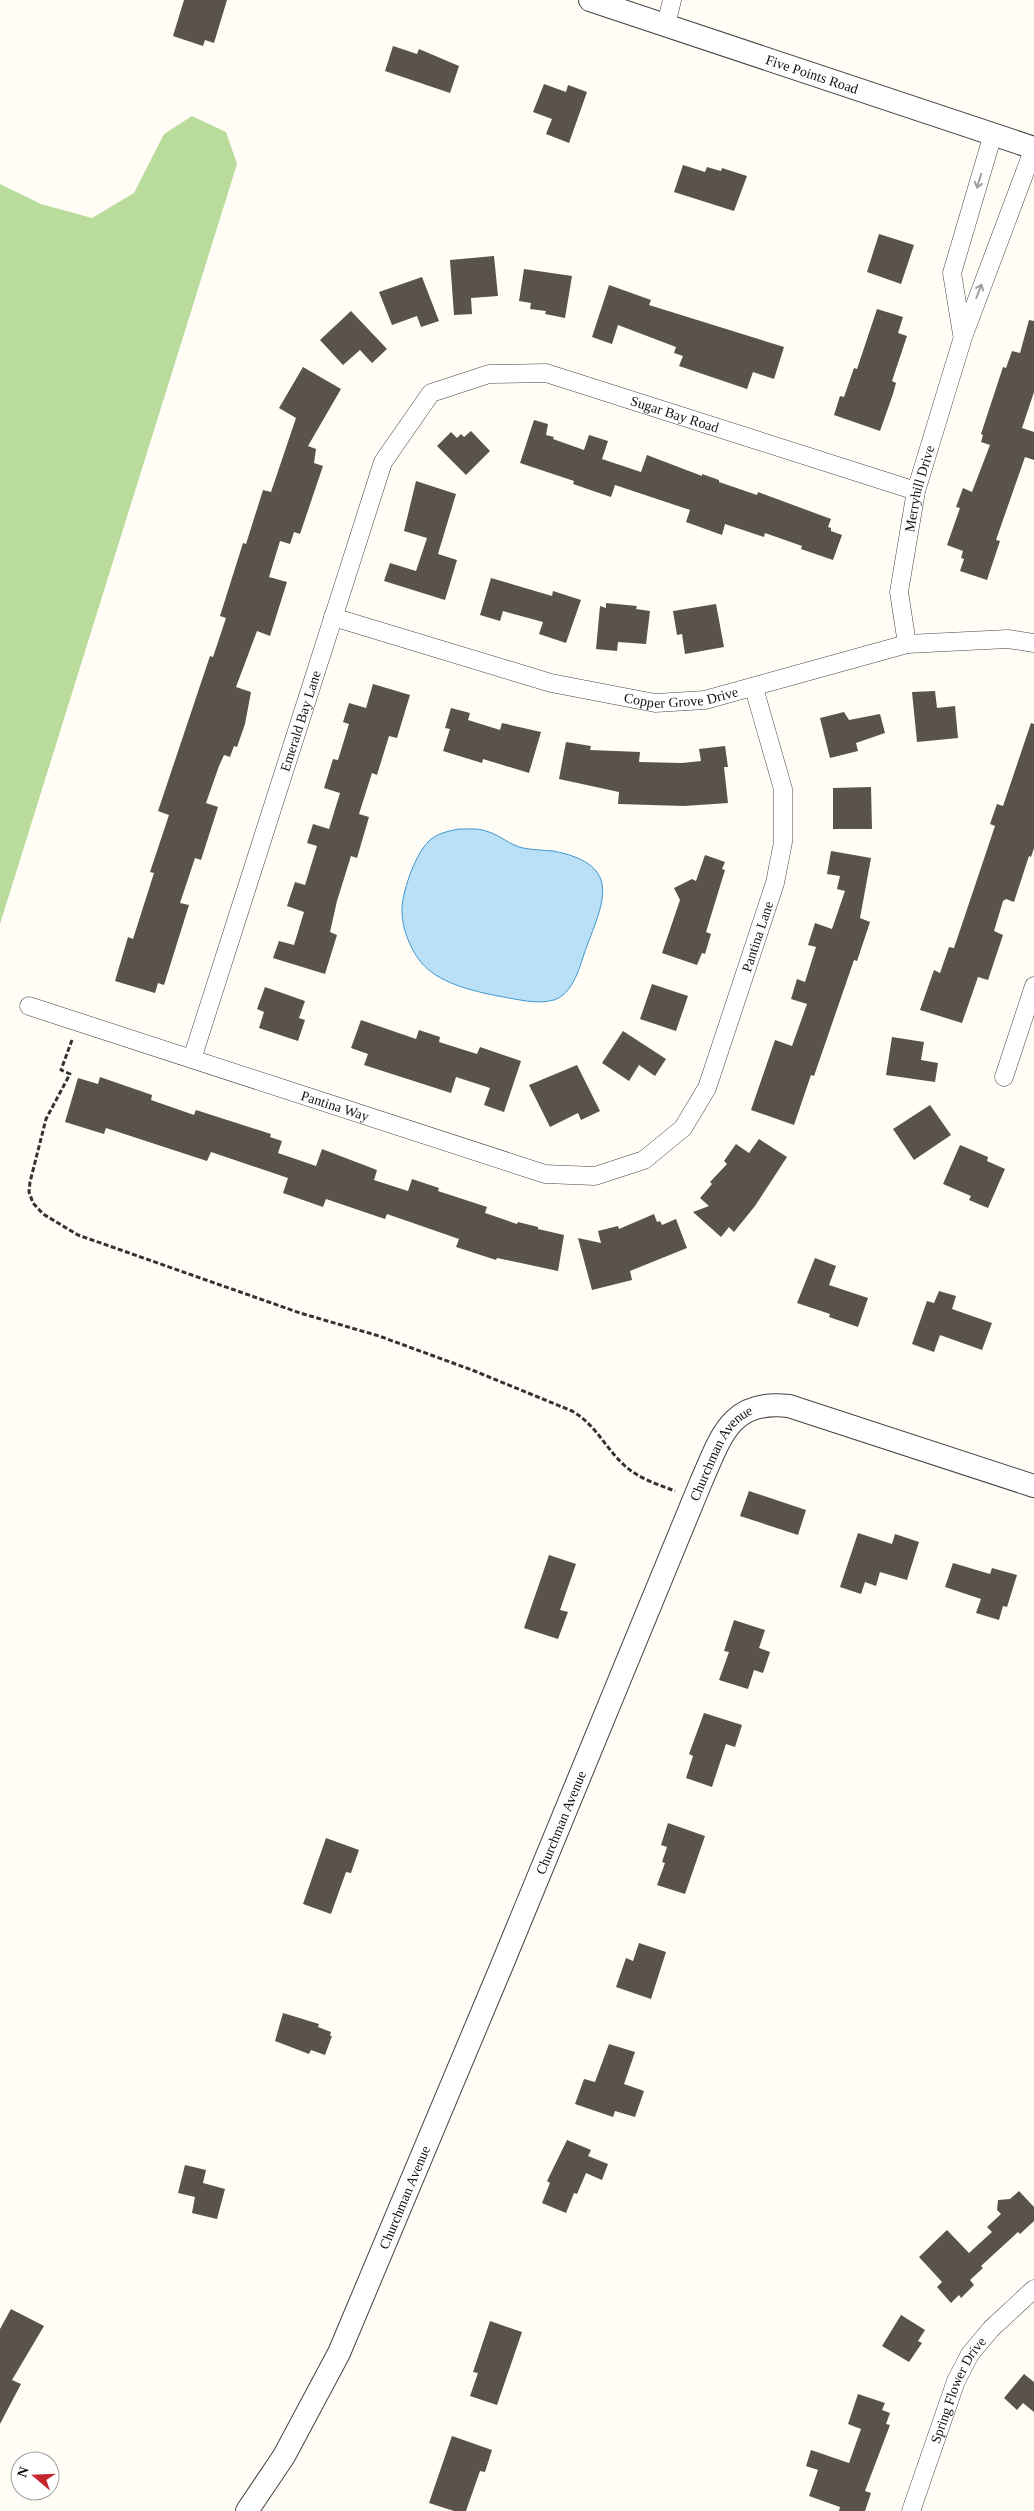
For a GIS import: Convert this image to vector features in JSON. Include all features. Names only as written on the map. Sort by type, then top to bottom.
[{"type":"street","name":"Five Points Road","points":[[590,0],[1034,148]]},
{"type":"street","points":[[666,25],[672,0]]},
{"type":"street","name":"Merryhill Drive","points":[[963,337],[952,273],[993,134]]},
{"type":"street","name":"Merryhill Drive","points":[[907,644],[899,592],[916,490],[963,337],[1034,148]]},
{"type":"street","name":"Sugar Bay Road","points":[[430,393],[489,374],[546,373],[916,490]]},
{"type":"street","name":"Emerald Bay Lane","points":[[192,1059],[383,462],[430,393]]},
{"type":"street","name":"Copper Grove Drive","points":[[333,617],[551,683],[655,703],[706,700],[907,644],[1008,639],[1034,643]]},
{"type":"street","name":"Pantina Lane","points":[[644,1160],[683,1128],[707,1088],[775,883],[784,842],[783,789],[754,688]]},
{"type":"street","points":[[1004,1078],[1034,986]]},
{"type":"street","name":"Pantina Way","points":[[29,1006],[545,1174],[595,1176],[644,1160]]},
{"type":"street","name":"Churchman Avenue","points":[[247,2511],[284,2456],[339,2353],[518,1929],[694,1499],[725,1429],[739,1415],[750,1410],[780,1404],[1034,1486]]},
{"type":"street","name":"Spring Flower Drive","points":[[911,2511],[956,2380],[970,2354],[991,2328],[1034,2289]]},
{"type":"path","points":[[79,1022],[61,1070],[70,1074],[46,1119],[30,1182],[33,1203],[43,1214],[78,1235],[300,1313],[379,1336],[481,1373],[572,1411],[585,1418],[624,1466],[641,1477],[694,1499]]},
{"type":"green space","points":[[192,116],[226,132],[237,164],[0,924],[0,184],[41,204],[92,218],[134,193],[164,134]]},
{"type":"water","points":[[459,829],[485,831],[523,848],[553,851],[576,857],[591,866],[600,877],[603,889],[597,919],[574,981],[566,993],[560,997],[554,1000],[533,1002],[467,989],[436,975],[427,969],[416,956],[407,938],[402,918],[402,904],[410,875],[418,856],[431,839],[442,833]]},
{"type":"building","points":[[184,0],[227,0],[214,43],[205,40],[203,46],[173,36]]},
{"type":"building","points":[[393,46],[417,54],[419,49],[459,66],[450,93],[385,71]]},
{"type":"building","points":[[544,84],[566,92],[568,85],[587,92],[569,143],[546,134],[552,119],[533,112]]},
{"type":"building","points":[[683,165],[705,172],[707,167],[721,171],[722,168],[747,176],[734,211],[674,192]]},
{"type":"building","points":[[879,234],[914,245],[901,284],[867,272]]},
{"type":"building","points":[[494,256],[498,296],[471,298],[472,314],[454,315],[450,260]]},
{"type":"building","points":[[524,269],[572,276],[565,318],[545,314],[546,311],[530,309],[531,303],[519,301]]},
{"type":"building","points":[[422,277],[439,321],[421,327],[417,316],[392,325],[379,292]]},
{"type":"building","points":[[609,285],[651,300],[649,305],[784,347],[774,379],[753,372],[747,389],[679,366],[683,356],[674,353],[676,347],[618,325],[612,344],[592,337]]},
{"type":"building","points":[[877,309],[903,317],[898,333],[907,336],[892,381],[896,383],[893,394],[880,431],[834,415],[840,396],[844,397],[854,368],[857,369]]},
{"type":"building","points":[[351,311],[387,349],[372,363],[360,350],[343,365],[320,340]]},
{"type":"building","points":[[1029,320],[1034,321],[1034,392],[1022,428],[1034,432],[1034,460],[1025,457],[996,540],[1000,541],[987,580],[960,571],[964,559],[961,558],[963,551],[947,545],[960,508],[956,507],[963,488],[972,492],[990,445],[981,442],[983,435],[981,434],[1003,367],[1006,368],[1012,351],[1020,353]]},
{"type":"building","points":[[303,367],[341,389],[308,446],[316,449],[314,463],[323,466],[300,534],[294,532],[290,544],[280,541],[269,577],[287,582],[270,636],[257,631],[236,687],[251,692],[245,724],[237,747],[234,746],[230,757],[224,755],[206,803],[218,807],[201,860],[195,858],[180,903],[189,905],[164,985],[158,983],[155,993],[115,981],[128,937],[133,939],[154,873],[150,872],[169,815],[158,811],[210,656],[213,657],[226,618],[220,616],[243,543],[246,544],[263,490],[271,492],[296,418],[279,408]]},
{"type":"building","points":[[534,420],[548,424],[546,435],[584,450],[589,435],[608,441],[602,459],[641,472],[647,455],[702,476],[702,474],[719,480],[719,482],[757,495],[758,492],[831,519],[828,527],[831,528],[831,531],[842,535],[833,560],[801,549],[802,546],[765,533],[764,537],[725,524],[722,535],[686,522],[690,510],[615,485],[611,497],[573,484],[574,481],[520,463]]},
{"type":"building","points":[[471,431],[490,451],[466,475],[437,446],[451,432],[457,438],[461,434],[464,437]]},
{"type":"building","points":[[416,481],[456,494],[438,554],[457,560],[445,600],[384,581],[390,563],[416,571],[427,538],[404,531]]},
{"type":"building","points":[[491,578],[552,596],[553,591],[581,600],[566,643],[539,634],[543,622],[503,611],[500,621],[480,615]]},
{"type":"building","points":[[606,603],[637,606],[636,609],[650,611],[646,644],[618,642],[617,651],[596,649],[600,606],[606,608]]},
{"type":"building","points":[[716,604],[724,647],[685,654],[682,634],[677,635],[673,611]]},
{"type":"building","points":[[373,684],[410,695],[397,738],[389,736],[377,775],[372,773],[359,814],[369,817],[357,858],[351,856],[337,901],[330,932],[337,935],[325,974],[273,958],[279,941],[294,945],[304,912],[287,906],[295,882],[305,885],[317,846],[307,843],[313,824],[329,829],[340,793],[324,788],[333,759],[338,760],[349,724],[343,722],[349,703],[366,708]]},
{"type":"building","points":[[935,691],[937,708],[955,706],[958,738],[917,742],[912,692]]},
{"type":"building","points":[[451,708],[470,713],[468,720],[500,730],[502,723],[541,732],[529,773],[483,759],[482,763],[443,751],[450,729],[445,728]]},
{"type":"building","points":[[844,712],[849,720],[880,714],[885,733],[856,743],[858,751],[830,758],[820,718]]},
{"type":"building","points":[[1031,723],[1034,724],[1034,848],[1031,857],[1029,856],[1014,902],[1006,899],[1003,901],[994,931],[1003,935],[988,980],[978,977],[962,1023],[920,1010],[934,970],[940,973],[949,947],[954,948],[995,826],[990,824],[997,804],[1003,806]]},
{"type":"building","points":[[566,742],[591,746],[590,750],[640,752],[639,762],[682,763],[701,761],[699,749],[725,746],[728,767],[724,767],[728,803],[684,806],[618,804],[619,792],[559,779]]},
{"type":"building","points":[[871,787],[872,829],[833,829],[833,788]]},
{"type":"building","points":[[831,851],[871,858],[860,918],[870,922],[857,961],[854,960],[814,1076],[811,1075],[794,1125],[751,1110],[775,1040],[792,1046],[807,1004],[791,999],[797,979],[805,982],[816,947],[808,945],[815,923],[832,929],[845,891],[837,889],[840,876],[827,874]]},
{"type":"building","points":[[705,855],[725,862],[722,869],[725,870],[706,932],[711,934],[705,954],[702,953],[697,965],[662,953],[680,900],[674,888],[692,879],[696,881]]},
{"type":"building","points":[[652,984],[688,996],[676,1031],[640,1019]]},
{"type":"building","points":[[265,987],[305,1001],[299,1018],[305,1020],[298,1041],[259,1028],[264,1012],[257,1009]]},
{"type":"building","points":[[361,1020],[416,1039],[419,1030],[440,1037],[439,1042],[477,1054],[480,1047],[521,1061],[504,1112],[484,1105],[490,1088],[456,1077],[451,1093],[364,1065],[368,1054],[351,1048]]},
{"type":"building","points":[[623,1031],[666,1059],[655,1076],[639,1065],[629,1081],[602,1063]]},
{"type":"building","points":[[892,1037],[924,1042],[921,1060],[938,1063],[935,1082],[886,1075]]},
{"type":"building","points":[[577,1065],[600,1111],[581,1120],[578,1113],[550,1127],[529,1085]]},
{"type":"building","points":[[100,1077],[152,1095],[151,1100],[194,1115],[196,1110],[271,1134],[270,1137],[282,1141],[278,1153],[316,1166],[322,1149],[377,1170],[374,1180],[408,1191],[412,1179],[439,1188],[438,1191],[487,1207],[485,1213],[517,1224],[518,1222],[564,1235],[558,1271],[497,1258],[496,1260],[456,1247],[459,1239],[387,1214],[385,1219],[326,1199],[323,1207],[283,1193],[288,1178],[211,1152],[207,1161],[106,1128],[104,1134],[65,1122],[78,1078],[98,1084]]},
{"type":"building","points":[[930,1105],[951,1135],[914,1160],[893,1129]]},
{"type":"building","points":[[759,1139],[787,1157],[755,1206],[734,1232],[729,1227],[721,1237],[693,1212],[709,1206],[700,1198],[712,1184],[710,1182],[727,1164],[724,1161],[736,1144],[749,1153]]},
{"type":"building","points":[[960,1145],[988,1157],[987,1161],[1005,1169],[988,1208],[969,1200],[971,1196],[943,1184]]},
{"type":"building","points":[[654,1214],[657,1222],[660,1221],[662,1225],[676,1219],[687,1248],[630,1271],[632,1280],[592,1290],[578,1238],[601,1243],[598,1231],[618,1226],[619,1229]]},
{"type":"building","points":[[815,1258],[836,1266],[829,1285],[868,1298],[858,1327],[829,1317],[830,1314],[797,1303]]},
{"type":"building","points":[[939,1291],[956,1296],[952,1309],[992,1323],[982,1350],[940,1335],[934,1352],[912,1344],[927,1301],[934,1303]]},
{"type":"building","points":[[749,1491],[806,1510],[798,1535],[740,1516]]},
{"type":"building","points":[[858,1533],[892,1544],[895,1534],[919,1542],[907,1580],[880,1572],[876,1586],[865,1582],[861,1594],[840,1587]]},
{"type":"building","points":[[549,1555],[576,1564],[560,1610],[568,1612],[558,1639],[524,1628]]},
{"type":"building","points":[[953,1563],[990,1574],[992,1568],[1017,1575],[1007,1607],[1003,1606],[999,1620],[976,1613],[981,1599],[945,1587]]},
{"type":"building","points":[[734,1620],[765,1630],[759,1648],[770,1652],[763,1673],[754,1670],[748,1689],[719,1680],[729,1652],[724,1651]]},
{"type":"building","points":[[704,1713],[742,1725],[735,1747],[726,1744],[712,1787],[686,1778],[693,1756],[689,1754]]},
{"type":"building","points":[[668,1823],[705,1836],[685,1894],[657,1885],[665,1863],[662,1862],[667,1847],[661,1845]]},
{"type":"building","points":[[326,1838],[359,1850],[351,1873],[346,1872],[331,1914],[303,1904]]},
{"type":"building","points":[[639,1943],[666,1952],[651,1999],[616,1987],[626,1958],[633,1961]]},
{"type":"building","points":[[283,2013],[319,2024],[318,2027],[331,2032],[330,2036],[332,2036],[325,2055],[311,2050],[309,2054],[275,2041]]},
{"type":"building","points":[[609,2044],[635,2052],[624,2084],[644,2091],[635,2117],[615,2111],[613,2117],[575,2104],[584,2079],[595,2082]]},
{"type":"building","points":[[567,2140],[591,2150],[588,2156],[608,2164],[602,2180],[586,2173],[577,2194],[574,2193],[566,2213],[542,2203],[550,2183],[547,2181]]},
{"type":"building","points":[[185,2165],[206,2170],[203,2183],[225,2189],[217,2219],[192,2213],[195,2197],[178,2193]]},
{"type":"building","points":[[1019,2191],[1034,2207],[1034,2221],[1020,2234],[1018,2232],[981,2266],[983,2268],[970,2280],[974,2285],[961,2298],[959,2295],[951,2303],[937,2287],[942,2282],[919,2257],[947,2230],[969,2253],[992,2232],[987,2227],[1001,2214],[997,2210],[998,2200],[1010,2199]]},
{"type":"building","points":[[11,2309],[44,2326],[12,2380],[21,2384],[0,2424],[0,2329]]},
{"type":"building","points":[[901,2315],[925,2330],[918,2341],[922,2343],[909,2362],[882,2346]]},
{"type":"building","points":[[490,2321],[522,2332],[497,2405],[470,2396],[478,2373],[473,2372]]},
{"type":"building","points":[[1024,2374],[1034,2382],[1034,2412],[1023,2403],[1017,2410],[1004,2398]]},
{"type":"building","points":[[858,2394],[885,2403],[882,2410],[890,2413],[886,2424],[890,2425],[865,2491],[871,2493],[865,2511],[839,2511],[840,2507],[809,2496],[818,2470],[806,2466],[811,2450],[849,2463],[861,2429],[848,2424]]},
{"type":"building","points":[[452,2436],[492,2450],[485,2472],[480,2471],[466,2511],[454,2511],[429,2503]]}]
